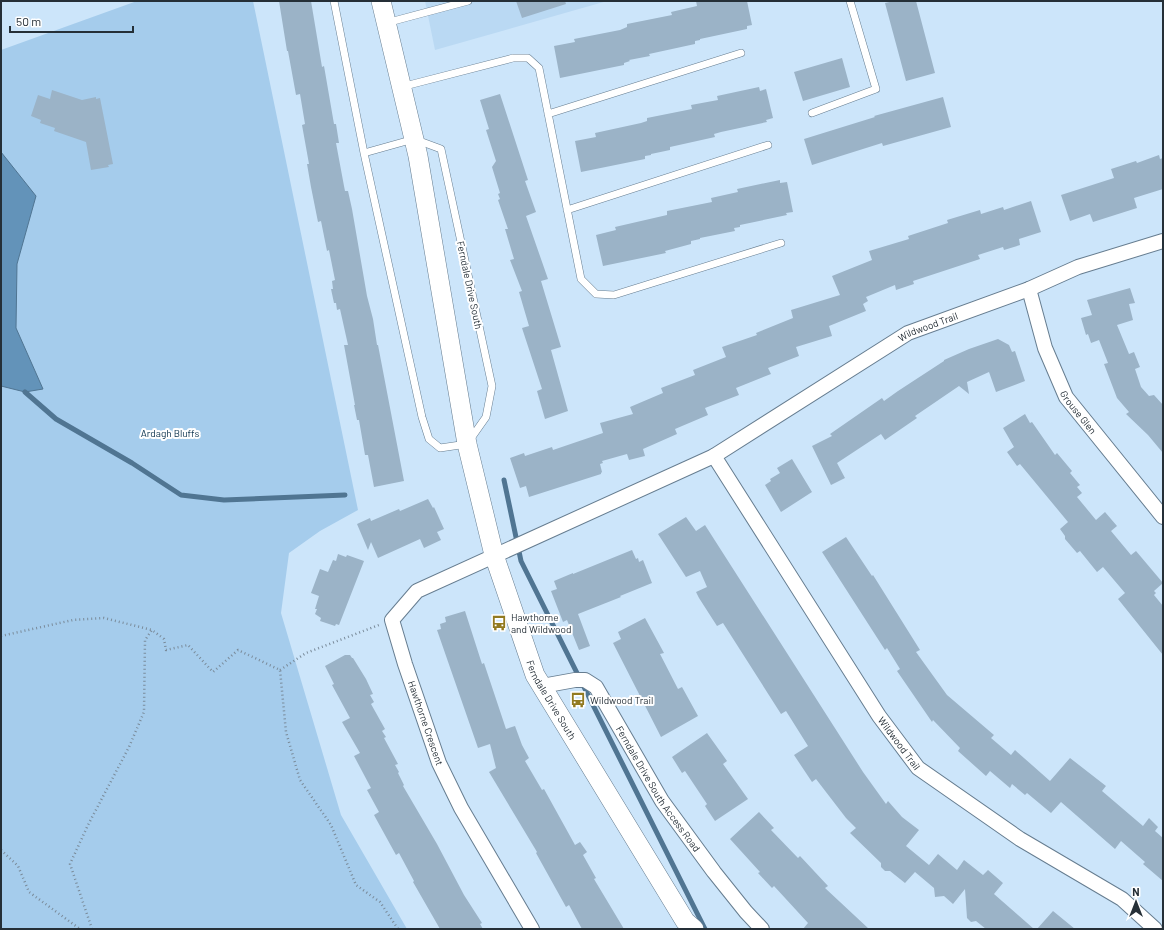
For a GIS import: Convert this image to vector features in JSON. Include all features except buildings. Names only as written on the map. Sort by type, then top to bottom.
[{"type":"main road","name":"Ferndale Drive South","points":[[381,1],[414,139],[467,444],[494,555],[535,675],[685,921],[694,929]]},
{"type":"street","name":"Wildwood Trail","points":[[494,555],[714,456],[908,333],[1028,289],[1078,267],[1163,241]]},
{"type":"street","name":"Grouse Glen","points":[[1028,289],[1045,348],[1066,397],[1163,517]]},
{"type":"street","name":"Wildwood Trail","points":[[714,456],[879,716],[918,768],[1020,839],[1122,899],[1155,929]]},
{"type":"street","points":[[392,620],[417,591],[494,555]]},
{"type":"street","name":"Hawthorne Crescent","points":[[392,620],[405,664],[439,763],[461,808],[532,929]]},
{"type":"street","name":"Ferndale Drive South Access Road","points":[[542,686],[575,680],[585,680],[596,687],[662,801],[714,872],[746,912],[762,929]]},
{"type":"lane","points":[[334,1],[364,153],[422,417],[429,439],[440,448],[467,444]]},
{"type":"lane","points":[[435,10],[440,1]]},
{"type":"lane","points":[[386,23],[467,1]]},
{"type":"lane","points":[[812,113],[876,89],[850,1]]},
{"type":"lane","points":[[548,114],[741,53]]},
{"type":"lane","points":[[401,87],[513,58],[528,58],[539,68],[580,279],[596,294],[614,296],[781,243]]},
{"type":"lane","points":[[364,153],[414,139]]},
{"type":"lane","name":"Ferndale Drive South","points":[[414,139],[441,149],[492,386],[486,417],[467,444]]},
{"type":"lane","points":[[567,210],[768,146]]},
{"type":"path","points":[[1,636],[73,620],[104,618],[152,630],[164,639],[166,650],[188,646],[213,672],[238,650],[280,670]]},
{"type":"path","points":[[280,670],[306,653],[392,620]]},
{"type":"path","points":[[92,929],[70,864],[88,825],[129,748],[144,712],[145,640],[152,630]]},
{"type":"path","points":[[280,670],[286,732],[300,780],[331,826],[356,885],[380,902],[398,929]]},
{"type":"path","points":[[1,850],[18,866],[29,892],[80,929]]},
{"type":"shaded area","points":[[425,1],[607,1],[435,50]]},
{"type":"shaded area","points":[[1,152],[36,196],[17,264],[16,328],[43,389],[25,392],[1,386]]},
{"type":"green space","name":"Ardagh Bluffs","points":[[137,1],[253,1],[358,510],[320,531],[289,553],[281,613],[341,815],[407,929],[1,929],[1,50]]},
{"type":"waterway","points":[[25,392],[56,419],[132,463],[181,495],[224,500],[345,495]]},
{"type":"waterway","points":[[504,480],[521,561],[705,929]]},
{"type":"place","name":"Hawthorne and Wildwood","points":[[499,623]]},
{"type":"place","name":"Wildwood Trail","points":[[578,700]]}]
